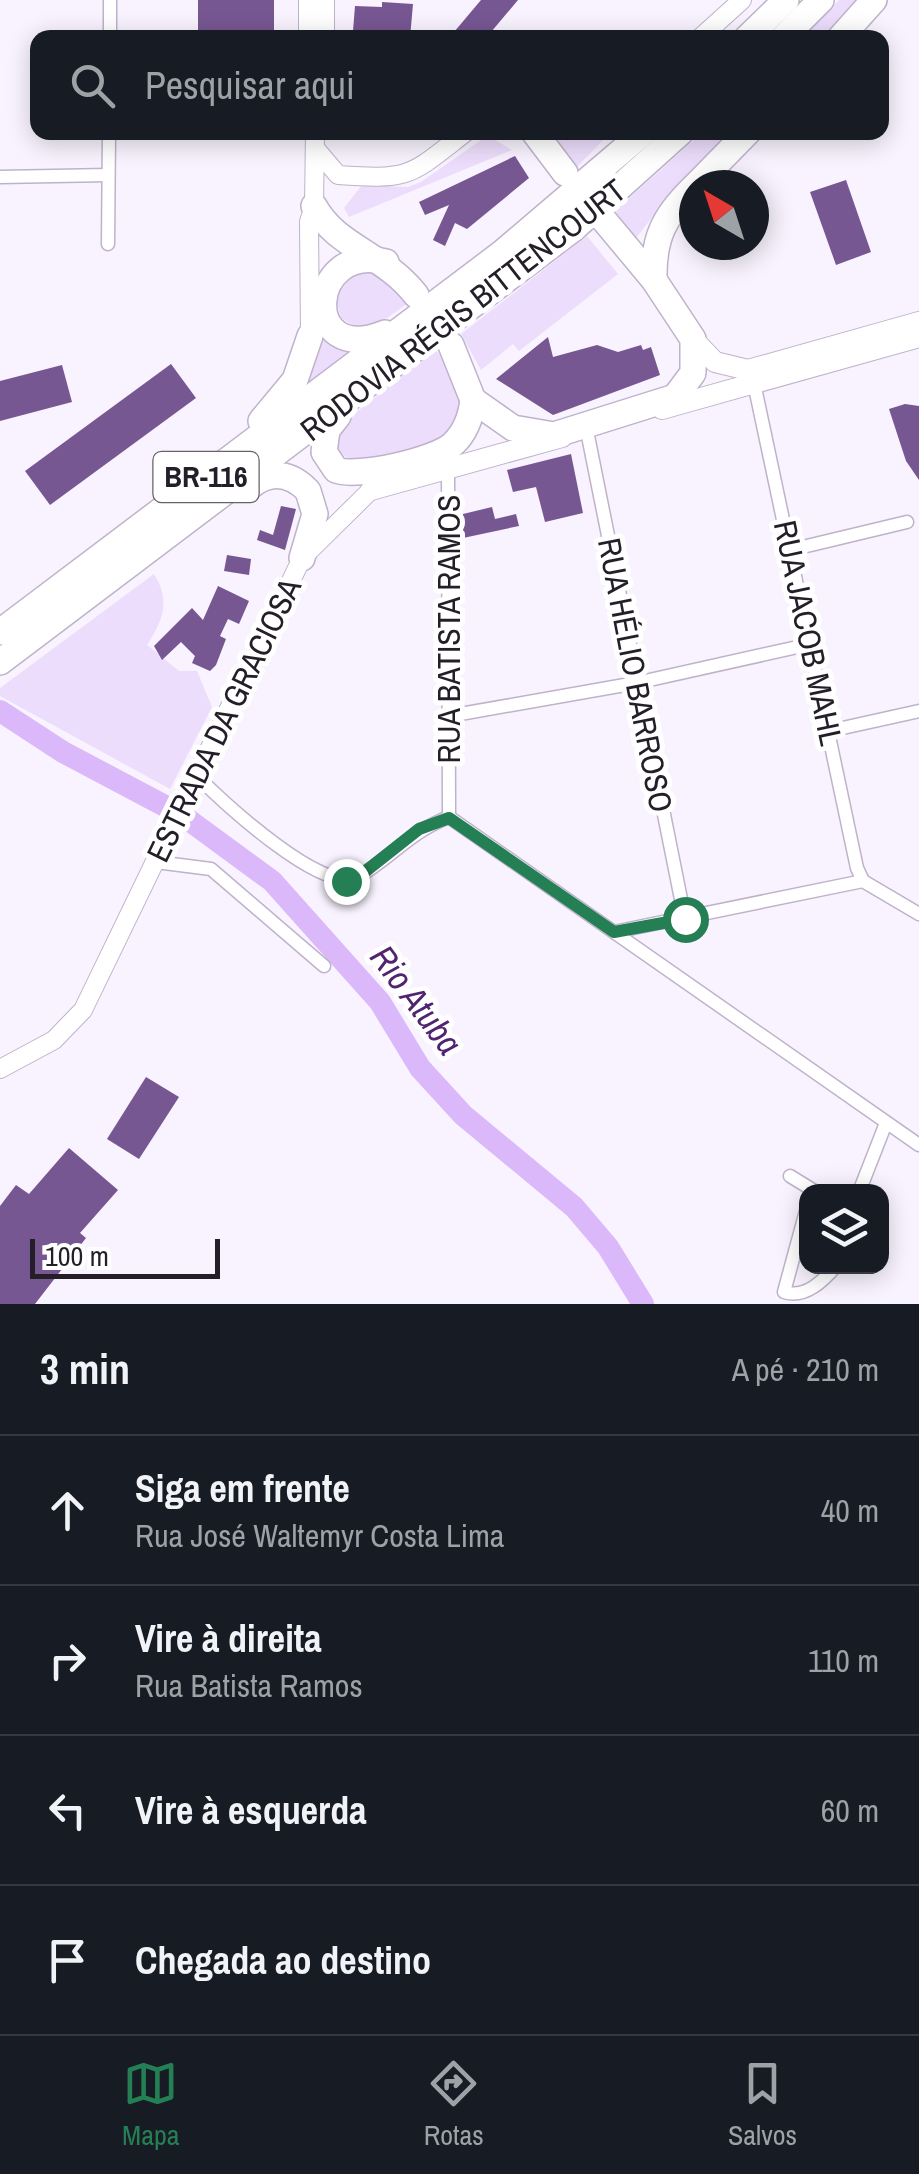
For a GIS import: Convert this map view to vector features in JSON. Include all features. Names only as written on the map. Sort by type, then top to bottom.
[{"type":"highway","points":[[755,30],[786,0]]},
{"type":"highway","points":[[791,30],[820,0]]},
{"type":"highway","points":[[847,30],[874,0]]},
{"type":"highway","points":[[542,140],[578,178],[618,140]]},
{"type":"highway","name":"RODOVIA RÉGIS BITTENCOURT","points":[[0,662],[68,596],[412,322],[578,178],[633,140]]},
{"type":"highway","name":"RODOVIA RÉGIS BITTENCOURT","points":[[0,632],[68,596],[363,390],[573,229],[673,140]]},
{"type":"highway","points":[[711,170],[740,140]]},
{"type":"highway","points":[[654,280],[654,249],[660,228],[679,205]]},
{"type":"highway","points":[[314,206],[326,227],[386,262],[416,295]]},
{"type":"highway","points":[[451,345],[473,400],[501,422],[539,434],[554,435],[662,404],[681,392],[695,366],[693,339],[654,280],[604,220]]},
{"type":"highway","points":[[386,262],[362,258],[336,273],[322,300],[324,314],[330,327],[354,342],[412,322]]},
{"type":"highway","points":[[68,596],[132,520],[260,423],[296,380],[310,336]]},
{"type":"highway","points":[[363,390],[327,430],[324,440],[328,462],[347,474],[444,451],[462,434],[473,400]]},
{"type":"highway","points":[[68,596],[157,558],[263,477],[371,490]]},
{"type":"highway","points":[[288,477],[302,485],[314,506],[314,522],[302,558]]},
{"type":"main road","points":[[308,0],[308,30]]},
{"type":"main road","points":[[325,0],[325,30]]},
{"type":"main road","points":[[709,30],[742,0]]},
{"type":"main road","points":[[316,140],[338,176]]},
{"type":"main road","points":[[314,206],[316,140]]},
{"type":"main road","points":[[432,162],[444,140]]},
{"type":"main road","points":[[338,176],[397,178],[432,162],[457,140]]},
{"type":"main road","points":[[310,336],[308,222],[314,206],[338,176]]},
{"type":"main road","points":[[693,339],[714,362],[748,370],[919,322]]},
{"type":"main road","name":"ESTRADA DA GRACIOSA","points":[[0,1069],[54,1040],[77,1018],[302,558],[371,490],[586,431],[627,414],[674,407],[919,338]]},
{"type":"street","points":[[110,0],[110,30]]},
{"type":"street","points":[[108,244],[109,140]]},
{"type":"street","points":[[0,177],[108,175]]},
{"type":"street","name":"RUA JACOB MAHL","points":[[754,383],[857,868],[864,882]]},
{"type":"street","name":"RUA HÉLIO BARROSO","points":[[586,431],[685,919]]},
{"type":"street","name":"RUA BATISTA RAMOS","points":[[448,469],[449,818]]},
{"type":"street","points":[[790,550],[906,522]]},
{"type":"street","points":[[449,716],[636,683],[811,644]]},
{"type":"street","points":[[829,731],[918,712]]},
{"type":"street","points":[[194,785],[308,868],[339,880],[357,878],[419,829],[449,818],[919,1144]]},
{"type":"street","points":[[156,862],[211,869],[324,966]]},
{"type":"street","points":[[614,932],[864,882],[919,914]]},
{"type":"street","points":[[862,1184],[886,1123]]},
{"type":"street","points":[[790,1176],[802,1184]]},
{"type":"street","points":[[799,1237],[784,1292],[794,1296],[807,1292],[827,1274]]},
{"type":"shaded area","points":[[839,0],[863,0],[835,30],[811,30]]},
{"type":"shaded area","points":[[481,140],[495,140],[512,150],[349,217],[344,208],[362,185],[408,187]]},
{"type":"shaded area","points":[[552,140],[603,140],[576,168]]},
{"type":"shaded area","points":[[694,140],[729,140],[697,170],[679,170],[679,187],[636,238],[615,211]]},
{"type":"shaded area","points":[[587,236],[618,274],[519,351],[513,344],[481,370],[461,334]]},
{"type":"shaded area","points":[[374,268],[407,304],[387,318],[359,329],[341,318],[336,299],[345,280]]},
{"type":"shaded area","points":[[317,318],[354,349],[295,397]]},
{"type":"shaded area","points":[[436,350],[453,374],[460,395],[458,417],[444,442],[371,461],[345,456],[335,448],[341,424]]},
{"type":"shaded area","points":[[154,574],[162,593],[163,610],[147,645],[179,671],[197,671],[212,707],[170,789],[0,696],[0,688]]},
{"type":"building","points":[[198,0],[274,0],[274,30],[198,30]]},
{"type":"building","points":[[481,0],[518,0],[493,30],[456,30]]},
{"type":"building","points":[[382,2],[413,4],[411,30],[353,30],[355,6],[382,7]]},
{"type":"building","points":[[515,156],[529,178],[467,229],[455,223],[445,246],[433,240],[449,205],[425,215],[419,202]]},
{"type":"building","points":[[846,180],[871,252],[836,265],[810,192]]},
{"type":"building","points":[[548,337],[553,357],[597,345],[618,352],[641,345],[643,350],[651,347],[660,375],[553,415],[496,379]]},
{"type":"building","points":[[171,364],[196,398],[50,505],[25,471]]},
{"type":"building","points":[[62,365],[72,402],[0,421],[0,381]]},
{"type":"building","points":[[905,404],[919,406],[919,480],[906,461],[889,409]]},
{"type":"building","points":[[571,454],[583,513],[545,522],[536,487],[513,492],[507,470]]},
{"type":"building","points":[[281,506],[296,509],[285,550],[257,540],[260,530],[273,535]]},
{"type":"building","points":[[492,507],[495,519],[516,514],[519,526],[463,538],[463,514]]},
{"type":"building","points":[[227,555],[251,559],[249,575],[224,571]]},
{"type":"building","points":[[218,586],[249,601],[239,624],[228,619],[220,636],[226,639],[216,665],[210,671],[192,663],[195,656],[181,642],[162,660],[154,646],[192,608],[203,620]]},
{"type":"building","points":[[146,1077],[179,1097],[139,1159],[107,1139]]},
{"type":"building","points":[[69,1148],[118,1190],[80,1233],[86,1238],[35,1304],[0,1304],[0,1206],[16,1185],[29,1194]]},
{"type":"waterway","name":"Rio Atuba","points":[[0,711],[63,752],[182,815],[272,881],[380,1002],[420,1068],[463,1115],[574,1207],[608,1247],[643,1304]]},
{"type":"route","points":[[346,881],[357,878],[419,829],[449,818],[614,932],[685,919]]}]
